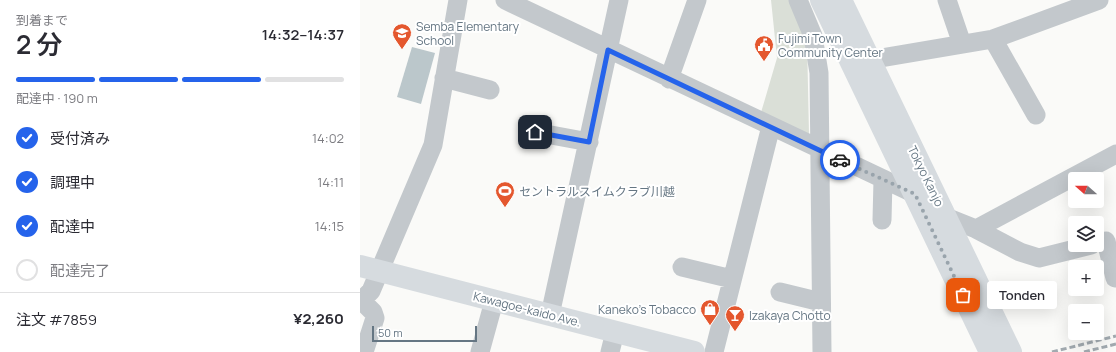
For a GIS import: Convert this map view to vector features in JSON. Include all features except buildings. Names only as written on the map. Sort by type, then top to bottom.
[{"type":"main road","name":"Tokyo Kanjo","points":[[820,0],[915,194],[1003,351]]},
{"type":"main road","name":"Tokyo Kanjo","points":[[841,0],[946,218],[1003,351]]},
{"type":"main road","name":"Kawagoe-kaido Ave.","points":[[369,268],[550,315],[613,342],[694,352]]},
{"type":"street","points":[[364,352],[375,318],[373,312],[361,302],[371,291],[369,268],[433,145],[458,0]]},
{"type":"street","points":[[505,0],[819,150],[915,194]]},
{"type":"street","points":[[550,315],[619,0]]},
{"type":"street","points":[[669,79],[697,0]]},
{"type":"street","points":[[798,0],[813,36],[817,52],[819,73],[822,352]]},
{"type":"street","points":[[947,0],[962,44]]},
{"type":"street","points":[[869,60],[993,39],[1098,0]]},
{"type":"street","points":[[993,39],[1036,115]]},
{"type":"street","points":[[444,78],[490,90]]},
{"type":"street","points":[[714,352],[771,126]]},
{"type":"street","points":[[535,132],[589,142]]},
{"type":"street","points":[[976,229],[1116,154]]},
{"type":"street","points":[[882,220],[883,180]]},
{"type":"street","points":[[946,218],[976,229],[1020,252],[1039,258],[1068,251]]},
{"type":"street","points":[[1104,248],[1115,278]]},
{"type":"street","points":[[682,267],[732,279]]},
{"type":"street","points":[[780,292],[821,302]]},
{"type":"street","points":[[480,352],[494,301]]},
{"type":"shaded area","points":[[771,0],[789,0],[807,40],[809,134],[760,116],[777,58]]},
{"type":"shaded area","points":[[412,47],[435,53],[421,104],[397,97]]},
{"type":"railway","points":[[1052,352],[1116,336]]},
{"type":"railway","points":[[1084,352],[1116,344]]},
{"type":"way so far","points":[[840,160],[915,194],[963,295]]},
{"type":"place","name":"Semba Elementary School","points":[[402,50]]},
{"type":"place","name":"Fujimi Town Community Center","points":[[764,62]]},
{"type":"place","name":"セントラルスイムクラブ川越","points":[[505,208]]},
{"type":"place","name":"Tonden","points":[[963,295]]},
{"type":"place","name":"Kaneko's Tobacco","points":[[710,326]]},
{"type":"place","name":"Izakaya Chotto","points":[[735,332]]},
{"type":"route","points":[[535,132],[589,142],[608,50],[840,160]]}]
